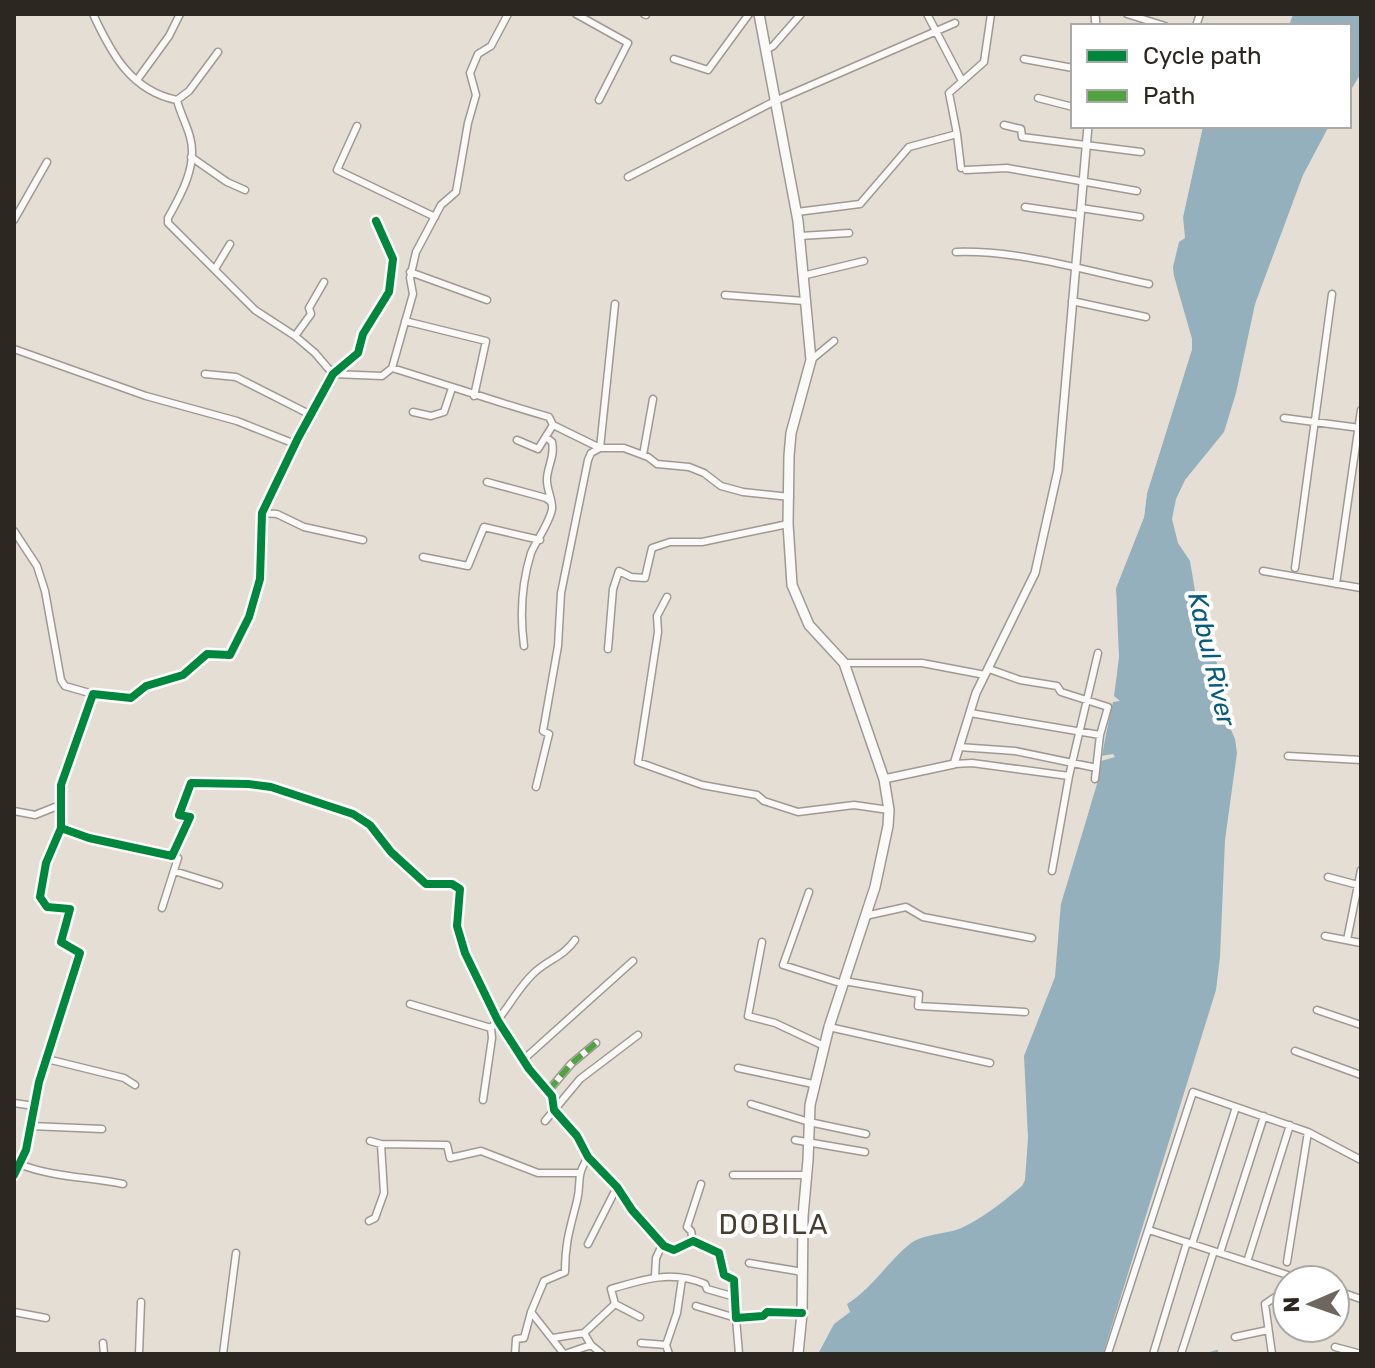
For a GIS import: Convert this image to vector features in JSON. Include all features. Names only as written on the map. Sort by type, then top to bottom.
[{"type":"main road","points":[[759,14],[797,212],[811,360],[791,433],[788,524],[792,585],[801,612],[827,647],[844,663],[884,779],[889,810],[878,873],[813,1084],[805,1175],[798,1354]]},
{"type":"street","points":[[93,14],[113,57],[161,97],[177,100],[189,91],[218,52]]},
{"type":"street","points":[[137,80],[169,36],[180,14]]},
{"type":"street","points":[[177,100],[191,140],[191,157],[185,189],[168,223],[255,310],[295,336],[333,374],[382,376],[392,368],[413,294],[410,272],[416,252],[441,205],[456,192],[476,95],[470,73],[478,54],[491,46],[508,14]]},
{"type":"street","points":[[576,14],[628,43],[599,100]]},
{"type":"street","points":[[674,59],[707,70],[749,14]]},
{"type":"street","points":[[766,50],[801,14]]},
{"type":"street","points":[[927,14],[962,81]]},
{"type":"street","points":[[991,14],[984,62],[949,93],[964,169],[1007,168],[1012,174],[1137,191],[1082,183]]},
{"type":"street","points":[[1127,14],[1159,24]]},
{"type":"street","points":[[628,177],[775,101],[955,23]]},
{"type":"street","points":[[1024,59],[1071,68]]},
{"type":"street","points":[[1038,98],[1071,106]]},
{"type":"street","points":[[1004,125],[1021,129],[1022,137],[1141,152]]},
{"type":"street","points":[[357,126],[338,171],[435,217]]},
{"type":"street","points":[[954,764],[987,672],[1035,573],[1058,470],[1088,128]]},
{"type":"street","points":[[797,212],[860,204],[909,147],[957,134]]},
{"type":"street","points":[[191,157],[227,182],[245,190]]},
{"type":"street","points":[[14,220],[47,162]]},
{"type":"street","points":[[1025,207],[1140,217]]},
{"type":"street","points":[[14,531],[37,566],[45,591],[61,680],[65,686],[93,694],[131,698],[146,686],[183,675],[207,654],[230,655],[249,617],[260,579],[262,513],[333,374],[358,353],[363,334],[389,292],[393,259],[376,221]]},
{"type":"street","points":[[800,236],[849,233]]},
{"type":"street","points":[[215,269],[230,244]]},
{"type":"street","points":[[956,252],[987,252],[1149,284]]},
{"type":"street","points":[[802,276],[864,261]]},
{"type":"street","points":[[410,272],[487,300]]},
{"type":"street","points":[[295,336],[311,314],[309,306],[324,282]]},
{"type":"street","points":[[1295,568],[1332,294]]},
{"type":"street","points":[[725,295],[804,301]]},
{"type":"street","points":[[1072,301],[1146,317]]},
{"type":"street","points":[[600,448],[615,304]]},
{"type":"street","points":[[405,321],[486,341],[474,396]]},
{"type":"street","points":[[811,360],[834,341]]},
{"type":"street","points":[[14,349],[146,396],[266,431],[295,444]]},
{"type":"street","points":[[392,368],[549,417],[553,425],[600,448],[624,448],[657,464],[689,467],[704,473],[721,486],[743,492],[790,497]]},
{"type":"street","points":[[205,374],[236,377],[311,415]]},
{"type":"street","points":[[413,412],[431,416],[444,412],[452,388]]},
{"type":"street","points":[[643,455],[653,399]]},
{"type":"street","points":[[1336,584],[1361,410]]},
{"type":"street","points":[[1284,418],[1360,428]]},
{"type":"street","points":[[517,440],[538,449],[553,425]]},
{"type":"street","points":[[524,646],[522,629],[526,573],[532,551],[540,540],[552,509],[547,475],[554,451],[552,442],[546,437]]},
{"type":"street","points":[[536,787],[549,734],[543,731],[558,646],[561,593],[588,460],[591,453],[600,448]]},
{"type":"street","points":[[487,482],[551,502]]},
{"type":"street","points":[[262,513],[277,514],[304,527],[363,540]]},
{"type":"street","points":[[608,649],[613,589],[619,571],[631,577],[645,578],[652,548],[670,542],[702,542],[788,524]]},
{"type":"street","points":[[423,557],[468,566],[484,527],[540,540]]},
{"type":"street","points":[[1263,571],[1361,588]]},
{"type":"street","points":[[667,597],[657,616],[658,632],[638,762],[702,785],[757,795],[764,801],[798,812],[854,805],[889,810]]},
{"type":"street","points":[[1052,871],[1069,776],[1098,653]]},
{"type":"street","points":[[844,663],[922,663],[987,672],[1057,686],[1061,692],[1108,707],[1100,735],[1095,779]]},
{"type":"street","points":[[14,1175],[26,1150],[34,1106],[80,953],[61,942],[70,909],[47,907],[40,897],[46,863],[61,828],[61,785],[93,694]]},
{"type":"street","points":[[970,713],[1100,735]]},
{"type":"street","points":[[959,747],[1015,751],[1092,767]]},
{"type":"street","points":[[1288,756],[1361,760]]},
{"type":"street","points":[[884,779],[972,763],[1069,776]]},
{"type":"street","points":[[172,856],[190,817],[179,815],[191,783],[248,784],[271,787],[353,814],[370,825],[391,852],[426,884],[452,884],[460,889],[457,926],[473,973],[498,1021],[540,1084],[549,1090],[554,1110],[577,1136],[588,1157],[663,1243],[674,1250],[693,1241]]},
{"type":"street","points":[[14,811],[35,815],[60,805]]},
{"type":"street","points":[[61,828],[93,839],[178,858],[162,908]]},
{"type":"street","points":[[1347,940],[1361,870]]},
{"type":"street","points":[[174,871],[219,885]]},
{"type":"street","points":[[1328,877],[1358,885]]},
{"type":"street","points":[[809,892],[783,965],[843,982],[919,994],[918,1006],[1025,1012]]},
{"type":"street","points":[[865,916],[906,907],[923,917],[1032,938]]},
{"type":"street","points":[[1325,936],[1361,943]]},
{"type":"street","points":[[491,1028],[516,999],[524,983],[537,970],[569,949],[575,940]]},
{"type":"street","points":[[762,942],[748,1016],[775,1023],[824,1046]]},
{"type":"street","points":[[524,1059],[633,961]]},
{"type":"street","points":[[410,1004],[491,1028]]},
{"type":"street","points":[[1317,1010],[1361,1025]]},
{"type":"street","points":[[829,1027],[990,1063]]},
{"type":"street","points":[[483,1100],[491,1028]]},
{"type":"street","points":[[545,1121],[580,1079],[638,1035]]},
{"type":"street","points":[[549,1090],[571,1064],[596,1043]]},
{"type":"street","points":[[1295,1051],[1361,1075]]},
{"type":"street","points":[[47,1059],[124,1078],[135,1085]]},
{"type":"street","points":[[738,1068],[813,1084]]},
{"type":"street","points":[[1108,1353],[1193,1092],[1308,1132],[1361,1160]]},
{"type":"street","points":[[14,1103],[34,1106]]},
{"type":"street","points":[[751,1104],[809,1122],[866,1134]]},
{"type":"street","points":[[1153,1354],[1236,1107]]},
{"type":"street","points":[[1181,1354],[1264,1116]]},
{"type":"street","points":[[1247,1262],[1290,1125]]},
{"type":"street","points":[[30,1126],[102,1129]]},
{"type":"street","points":[[1287,1262],[1308,1132]]},
{"type":"street","points":[[795,1140],[809,1145],[865,1152]]},
{"type":"street","points":[[370,1141],[381,1144],[447,1145],[450,1158],[481,1151],[538,1173],[578,1173]]},
{"type":"street","points":[[369,1221],[375,1218],[384,1193],[381,1144]]},
{"type":"street","points":[[14,1149],[26,1150]]},
{"type":"street","points":[[515,1354],[516,1339],[524,1338],[544,1281],[565,1272],[565,1245],[579,1189],[578,1173],[588,1157]]},
{"type":"street","points":[[19,1164],[35,1171],[123,1184]]},
{"type":"street","points":[[733,1175],[805,1175]]},
{"type":"street","points":[[693,1241],[687,1227],[701,1184]]},
{"type":"street","points":[[588,1244],[617,1187]]},
{"type":"street","points":[[1149,1230],[1271,1270]]},
{"type":"street","points":[[693,1241],[719,1253],[724,1275],[734,1280],[739,1354]]},
{"type":"street","points":[[655,1276],[656,1258],[663,1243]]},
{"type":"street","points":[[223,1354],[236,1253]]},
{"type":"street","points":[[749,1263],[803,1274]]},
{"type":"street","points":[[640,1317],[615,1304],[611,1289],[655,1276],[696,1280],[705,1284],[707,1289],[735,1297]]},
{"type":"street","points":[[669,1354],[666,1345],[677,1313],[682,1279]]},
{"type":"street","points":[[1271,1300],[1265,1304],[1272,1354]]},
{"type":"street","points":[[139,1354],[141,1302]]},
{"type":"street","points":[[553,1338],[584,1333],[615,1304]]},
{"type":"street","points":[[696,1306],[736,1318],[763,1316],[767,1312],[802,1313]]},
{"type":"street","points":[[14,1312],[46,1318]]},
{"type":"street","points":[[531,1312],[564,1354],[591,1345]]},
{"type":"street","points":[[1235,1337],[1268,1330]]},
{"type":"street","points":[[584,1333],[591,1345],[602,1354]]},
{"type":"street","points":[[103,1343],[104,1354]]},
{"type":"street","points":[[641,1343],[666,1345]]},
{"type":"street","points":[[1335,1347],[1361,1354]]},
{"type":"water","points":[[1293,14],[1361,14],[1361,73],[1351,90],[1351,24],[1290,24]]},
{"type":"water","name":"Kabul River","points":[[1203,128],[1328,128],[1303,175],[1255,304],[1236,393],[1224,432],[1185,480],[1176,499],[1172,519],[1178,543],[1190,561],[1198,609],[1219,669],[1228,723],[1237,753],[1225,840],[1216,990],[1103,1354],[818,1354],[834,1324],[850,1312],[847,1304],[911,1243],[968,1225],[1007,1198],[1025,1180],[1028,1138],[1024,1056],[1055,977],[1061,902],[1097,784],[1117,673],[1116,588],[1144,517],[1147,493],[1192,349],[1173,267],[1179,242],[1185,238],[1183,216]]},
{"type":"pier","points":[[1200,128],[1203,128],[1182,222]]},
{"type":"pier","points":[[1190,342],[1192,349],[1147,493],[1144,517],[1116,588],[1119,657],[1114,696],[1120,701],[1113,702],[1101,756],[1113,754],[1115,757],[1101,761],[1088,814],[1054,927],[1059,899],[1094,786],[1111,689],[1115,657],[1113,585],[1141,516],[1144,490]]},
{"type":"waterway","points":[[1207,1354],[1217,1351],[1217,1354]]},
{"type":"marked path","points":[[549,1090],[571,1064],[596,1043]]},
{"type":"cycle path","points":[[14,1175],[26,1150],[39,1082],[80,953],[61,942],[70,909],[47,907],[40,897],[46,863],[61,828],[61,785],[93,694],[131,698],[146,686],[183,675],[207,654],[230,655],[249,617],[260,579],[262,513],[333,374],[358,353],[363,334],[389,292],[393,259],[376,221]]},
{"type":"cycle path","points":[[61,828],[89,838],[172,856],[190,817],[179,815],[191,783],[271,787],[353,814],[370,825],[391,852],[426,884],[452,884],[460,889],[457,926],[465,953],[498,1021],[529,1069],[552,1096],[554,1110],[632,1210],[664,1246],[674,1250],[693,1241],[719,1253],[724,1275],[734,1280],[736,1318],[763,1316],[767,1312],[802,1313]]},
{"type":"district","name":"DOBILA","points":[[774,1224]]}]
